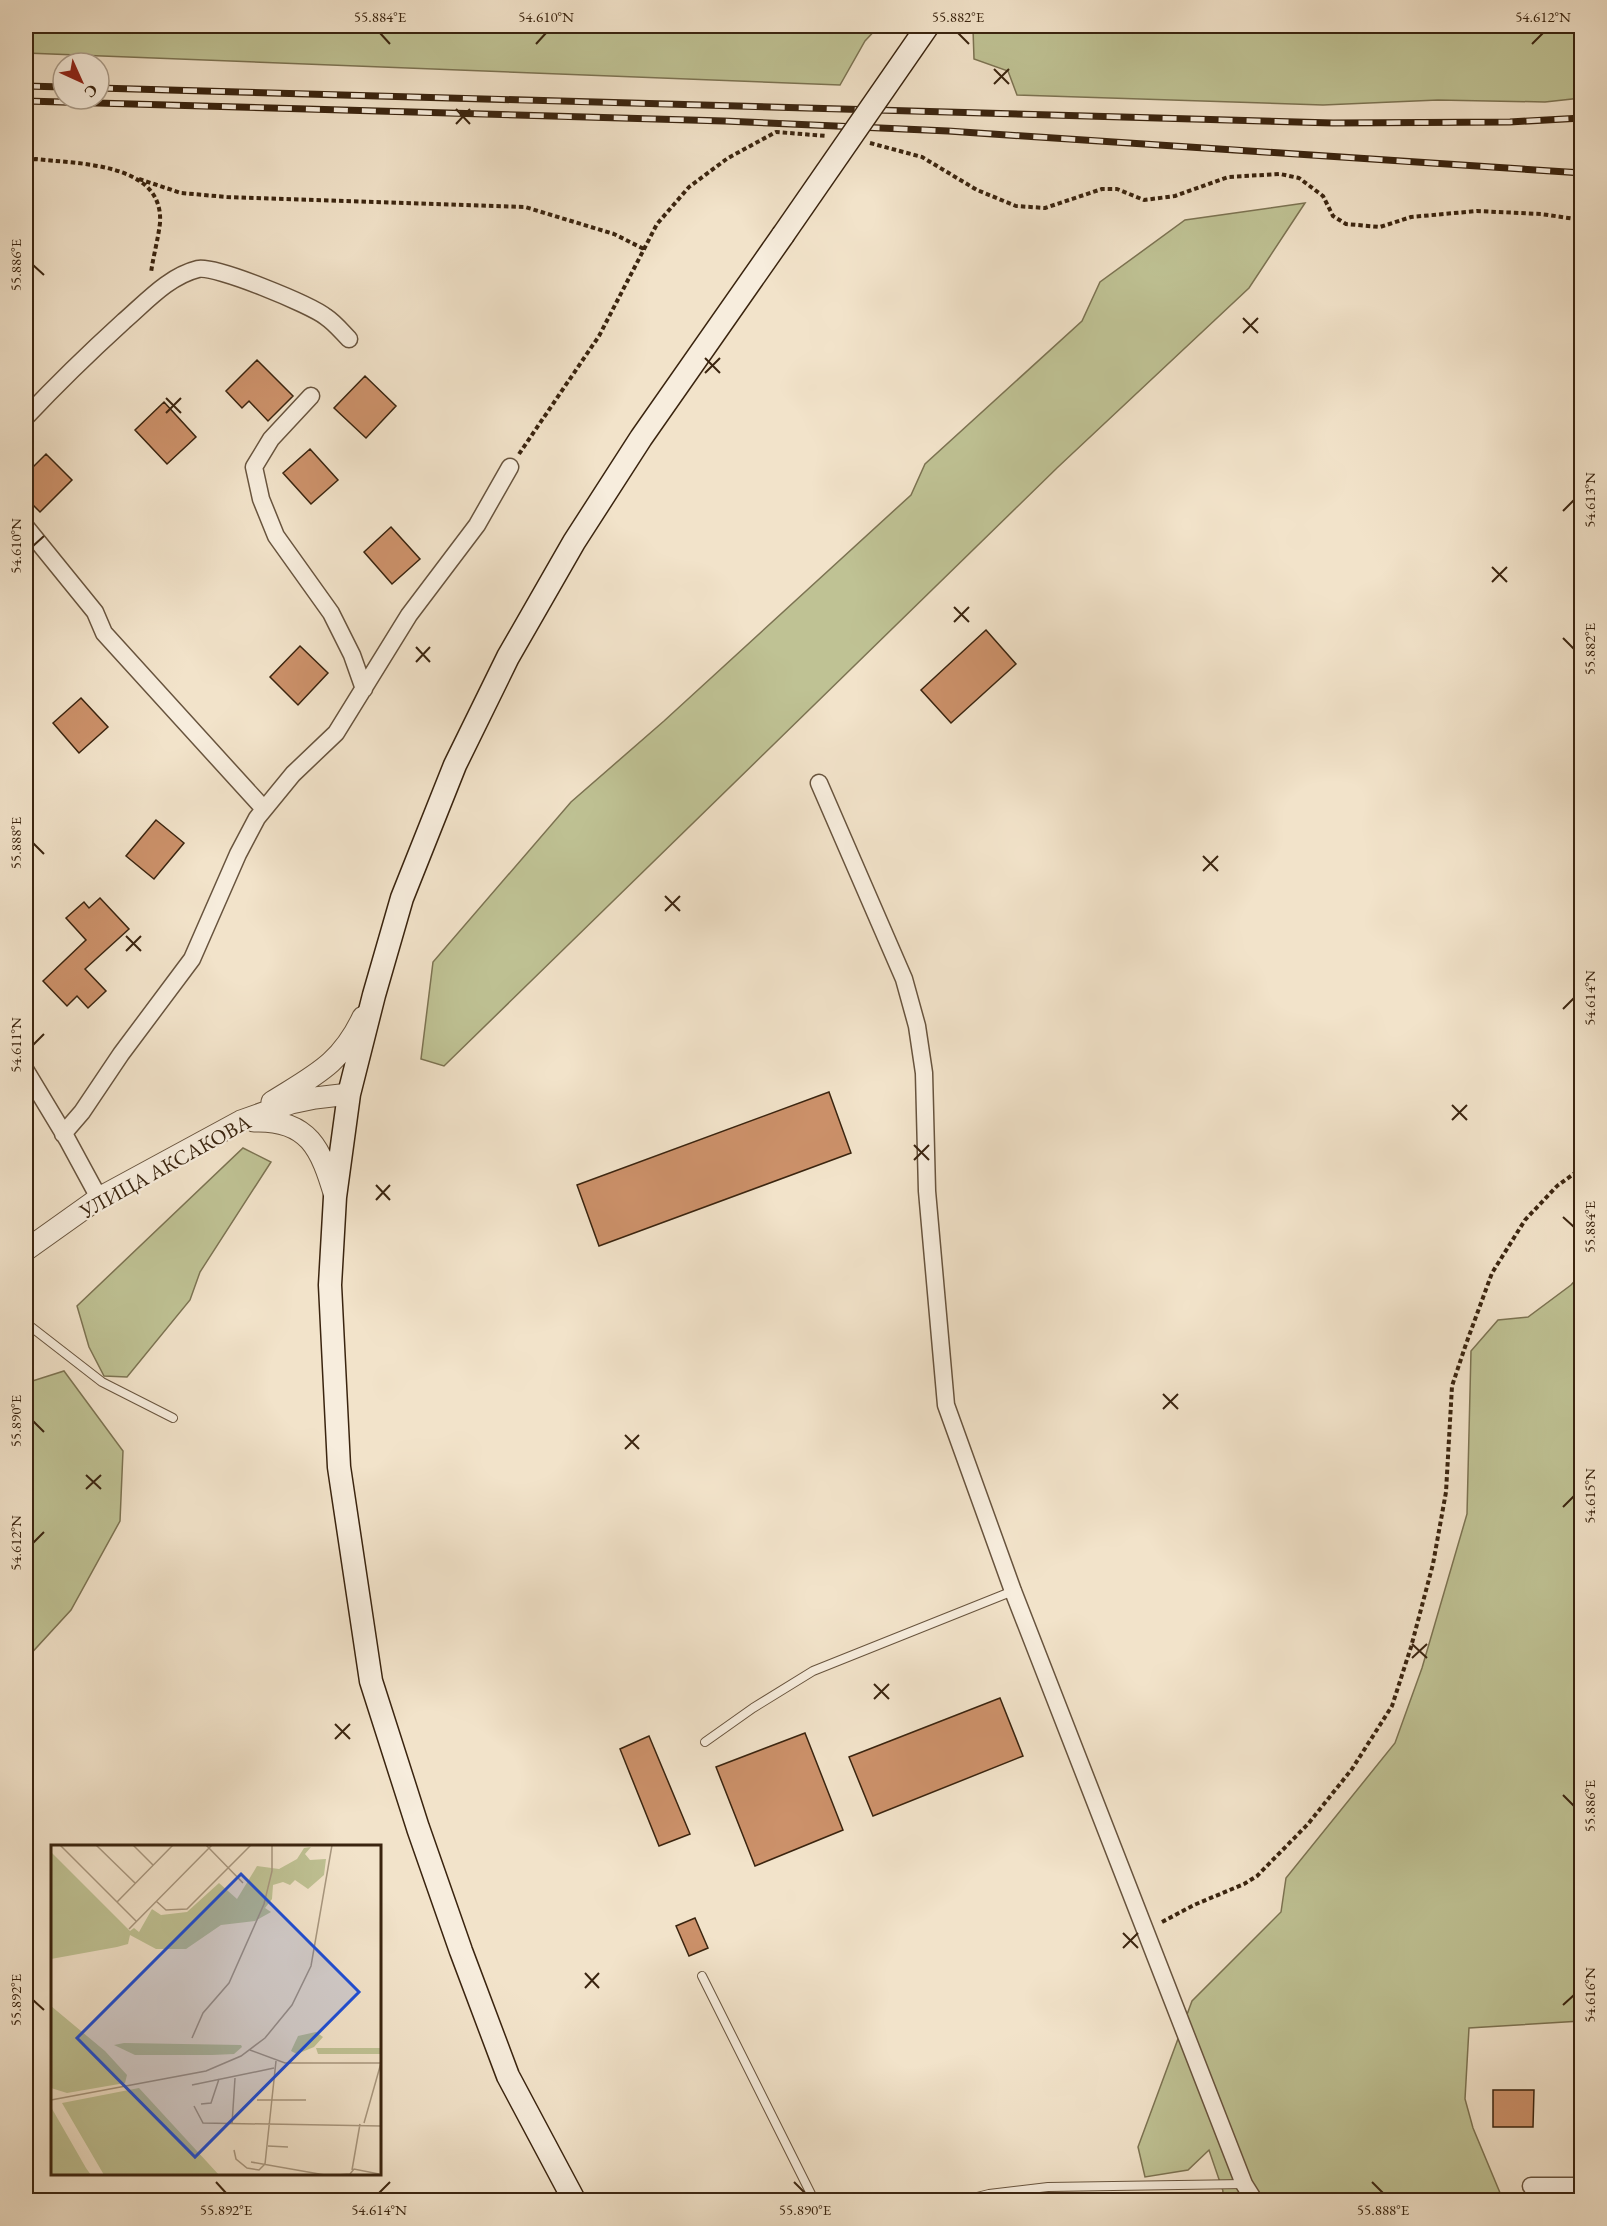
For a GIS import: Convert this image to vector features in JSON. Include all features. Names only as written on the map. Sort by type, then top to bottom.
[{"type":"main road","points":[[574,2200],[508,2076],[418,1828],[371,1681],[339,1467],[330,1285],[336,1197],[349,1094],[402,898],[455,765],[508,657],[574,542],[641,438],[928,26]]},
{"type":"street","points":[[26,417],[69,372],[161,289],[173,279],[200,268],[227,274],[306,306],[326,316],[349,339]]},
{"type":"street","points":[[311,396],[271,439],[254,467],[261,500],[276,536],[332,613],[352,655],[364,689]]},
{"type":"street","points":[[63,1134],[82,1112],[121,1054],[192,959],[238,854],[257,818],[293,774],[336,733],[409,615],[477,525],[510,467]]},
{"type":"street","points":[[26,527],[95,612],[104,633],[264,809]]},
{"type":"street","points":[[819,783],[903,979],[917,1026],[924,1073],[927,1191],[946,1405],[1013,1591],[1244,2184],[1254,2200]]},
{"type":"street","points":[[241,1121],[334,1061],[353,1039],[374,995]]},
{"type":"street","points":[[26,1071],[99,1198]]},
{"type":"street","name":"УЛИЦА АКСАКОВА","points":[[26,1250],[99,1198],[241,1121],[299,1101],[349,1094]]},
{"type":"street","points":[[241,1121],[269,1120],[289,1124],[305,1134],[317,1149],[327,1169],[336,1197]]},
{"type":"street","points":[[1531,2186],[1581,2186]]},
{"type":"lane","points":[[26,1323],[102,1382],[173,1418]]},
{"type":"lane","points":[[705,1742],[753,1708],[813,1671],[1013,1591]]},
{"type":"lane","points":[[702,1976],[814,2200]]},
{"type":"lane","points":[[965,2200],[989,2194],[1048,2187],[1244,2184]]},
{"type":"path","points":[[510,467],[599,336],[657,224],[689,187],[728,158],[776,132],[829,136]]},
{"type":"path","points":[[863,142],[922,158],[977,190],[1016,206],[1045,208],[1102,189],[1117,189],[1144,200],[1175,195],[1228,177],[1280,174],[1299,178],[1323,196],[1333,216],[1346,224],[1380,227],[1411,217],[1477,210],[1541,214],[1581,220]]},
{"type":"path","points":[[26,160],[107,166],[139,180],[182,193],[227,197],[525,207],[614,234],[644,249]]},
{"type":"path","points":[[139,180],[156,196],[160,222],[150,275],[161,289]]},
{"type":"path","points":[[1145,1931],[1257,1876],[1308,1824],[1352,1769],[1392,1706],[1411,1647],[1433,1564],[1446,1492],[1452,1386],[1466,1344],[1491,1273],[1525,1220],[1557,1186],[1581,1168]]},
{"type":"green space","points":[[26,26],[879,26],[865,41],[840,85],[111,56],[111,51],[26,53]]},
{"type":"green space","points":[[975,26],[1581,26],[1581,98],[1545,102],[1438,100],[1323,105],[1017,95],[1008,71],[974,59],[973,29]]},
{"type":"green space","points":[[1305,203],[1249,288],[1058,467],[444,1066],[421,1059],[433,962],[571,802],[664,721],[911,495],[925,464],[1082,321],[1100,282],[1185,220]]},
{"type":"green space","points":[[243,1148],[271,1162],[200,1272],[190,1300],[127,1377],[104,1376],[89,1347],[77,1306]]},
{"type":"green space","points":[[1581,1274],[1581,2021],[1469,2028],[1465,2099],[1473,2128],[1503,2200],[1221,2200],[1223,2191],[1209,2150],[1188,2170],[1145,2177],[1138,2147],[1192,2001],[1281,1912],[1286,1878],[1395,1743],[1422,1668],[1467,1514],[1471,1351],[1498,1320],[1528,1317],[1571,1285]]},
{"type":"green space","points":[[64,1371],[123,1451],[120,1521],[71,1610],[26,1659],[26,1383]]},
{"type":"building","points":[[257,360],[293,396],[268,421],[249,401],[242,408],[226,391]]},
{"type":"building","points":[[365,376],[396,406],[366,438],[334,408]]},
{"type":"building","points":[[164,402],[196,437],[167,464],[135,430]]},
{"type":"building","points":[[310,449],[338,480],[311,504],[283,473]]},
{"type":"building","points":[[46,454],[72,480],[40,512],[26,498],[26,474]]},
{"type":"building","points":[[391,527],[420,559],[392,584],[364,552]]},
{"type":"building","points":[[986,630],[1016,664],[951,723],[921,690]]},
{"type":"building","points":[[300,646],[328,673],[298,705],[270,677]]},
{"type":"building","points":[[81,698],[108,727],[79,753],[53,723]]},
{"type":"building","points":[[156,820],[184,843],[154,879],[126,856]]},
{"type":"building","points":[[100,898],[129,929],[85,969],[106,991],[88,1008],[77,996],[67,1006],[43,981],[86,940],[66,918],[84,902],[89,908]]},
{"type":"building","points":[[829,1092],[851,1153],[599,1246],[577,1185]]},
{"type":"building","points":[[1000,1698],[1023,1756],[873,1816],[849,1757]]},
{"type":"building","points":[[805,1733],[843,1830],[755,1866],[716,1767]]},
{"type":"building","points":[[649,1736],[690,1834],[659,1846],[620,1749]]},
{"type":"building","points":[[695,1918],[708,1948],[689,1956],[676,1926]]},
{"type":"building","points":[[1493,2090],[1534,2090],[1533,2127],[1493,2127]]},
{"type":"railway","points":[[26,86],[51,87]]},
{"type":"railway","points":[[111,88],[1333,123],[1510,122],[1582,118]]},
{"type":"railway","points":[[26,101],[724,121],[948,131],[1582,173]]}]
